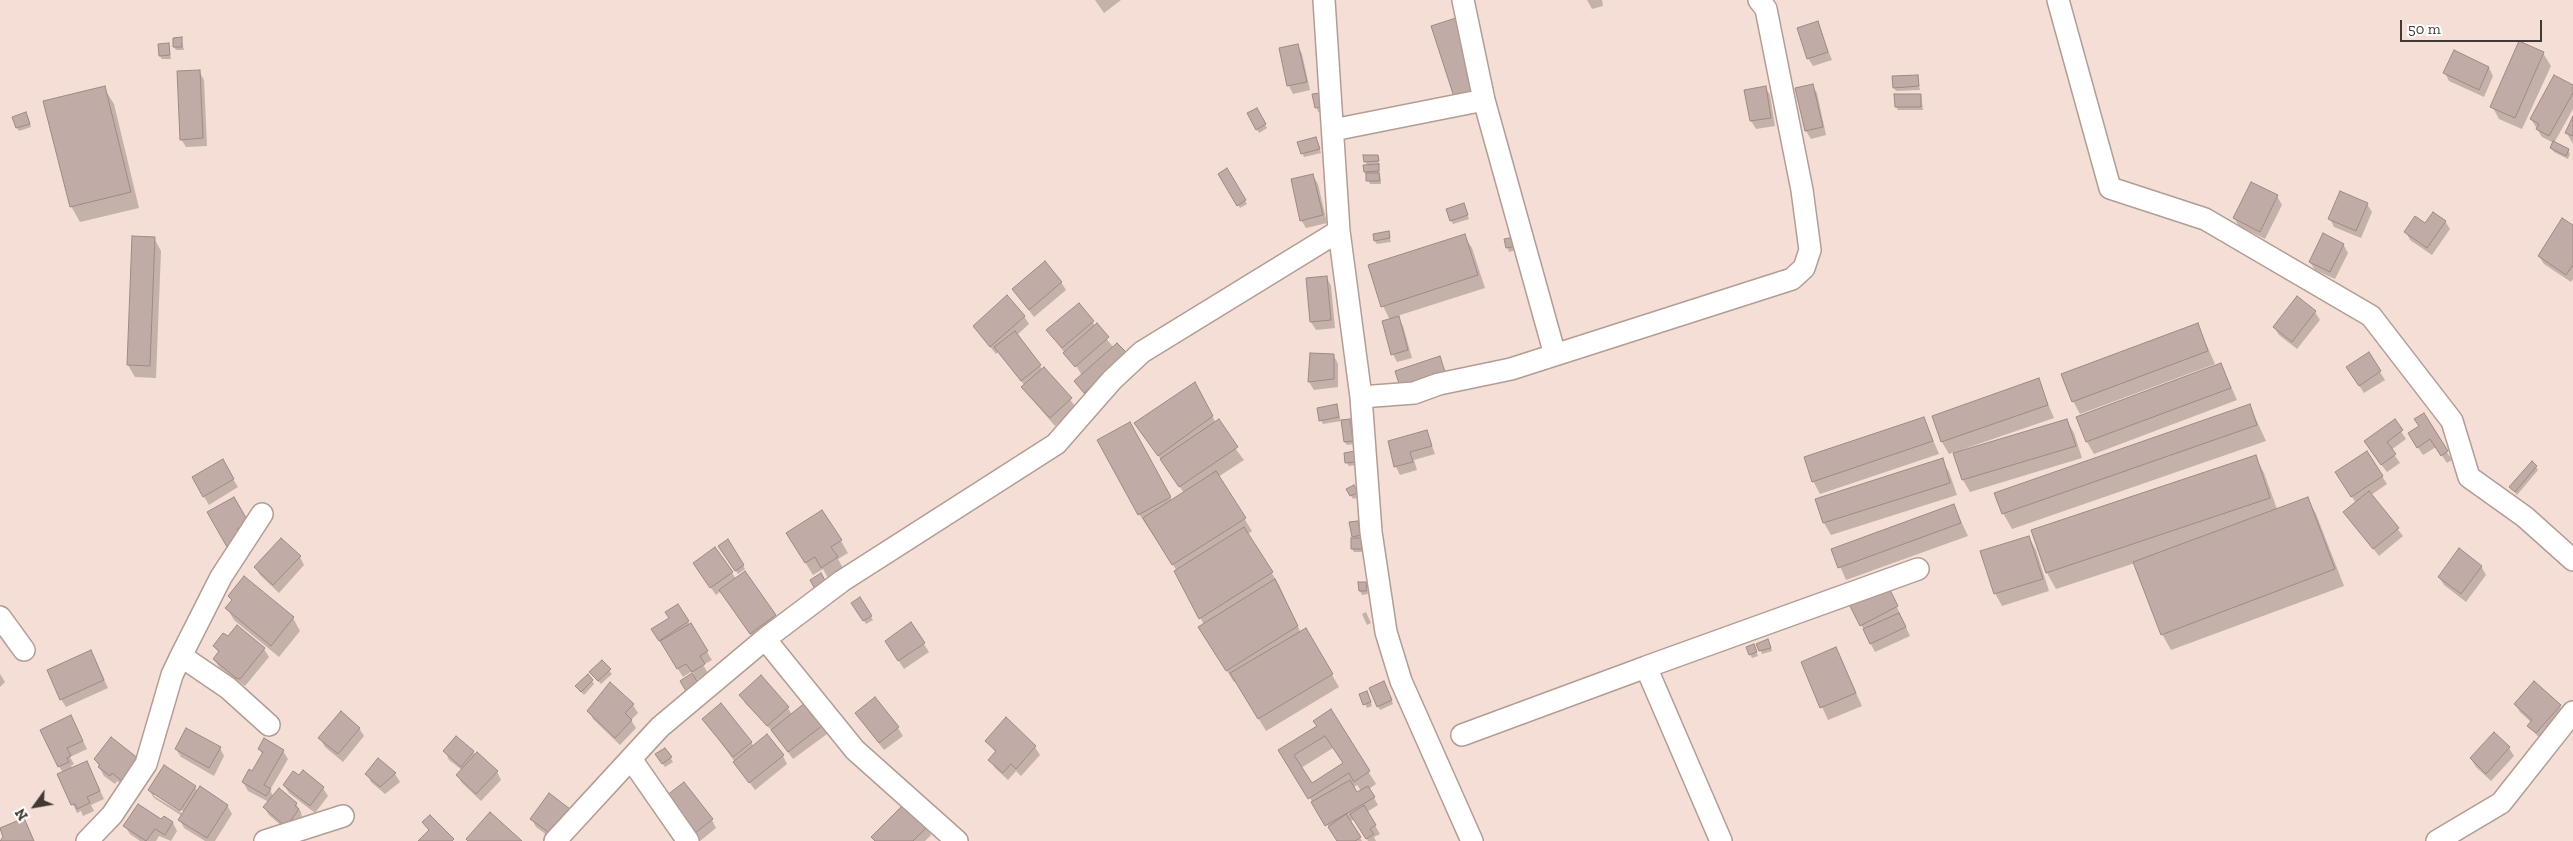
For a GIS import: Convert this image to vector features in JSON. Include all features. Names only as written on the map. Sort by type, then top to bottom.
[{"type":"street","points":[[1324,0],[1339,231],[1361,397],[1370,532],[1386,632],[1401,681],[1472,841]]},
{"type":"street","points":[[1463,0],[1484,100],[1555,355]]},
{"type":"street","points":[[1361,397],[1414,393],[1439,384],[1510,370],[1792,278],[1804,268],[1810,250],[1802,190],[1766,9],[1760,0]]},
{"type":"street","points":[[2058,0],[2110,188],[2205,219],[2371,316],[2452,421],[2469,477],[2525,517],[2573,560]]},
{"type":"street","points":[[1333,130],[1484,100]]},
{"type":"street","points":[[555,841],[603,786],[660,727],[764,639],[842,581],[1056,444],[1112,380],[1142,352],[1339,231]]},
{"type":"street","points":[[87,841],[112,815],[146,764],[172,675],[221,577],[262,514]]},
{"type":"street","points":[[1462,735],[1918,569]]},
{"type":"street","points":[[0,617],[24,650]]},
{"type":"street","points":[[764,639],[855,750],[957,841]]},
{"type":"street","points":[[181,656],[228,688],[269,725]]},
{"type":"street","points":[[1646,667],[1721,841]]},
{"type":"street","points":[[2437,841],[2501,803],[2573,712]]},
{"type":"street","points":[[631,759],[688,841]]},
{"type":"street","points":[[265,841],[343,816]]},
{"type":"building","points":[[1456,18],[1481,95],[1456,103],[1431,26]]},
{"type":"building","points":[[1818,21],[1828,52],[1807,59],[1797,28]]},
{"type":"building","points":[[182,37],[182,47],[173,47],[173,38]]},
{"type":"building","points":[[2519,41],[2544,52],[2515,118],[2490,107]]},
{"type":"building","points":[[169,43],[170,55],[159,56],[158,44]]},
{"type":"building","points":[[1298,44],[1307,82],[1287,86],[1279,48]]},
{"type":"building","points":[[2454,50],[2489,67],[2479,90],[2443,73]]},
{"type":"building","points":[[200,70],[203,138],[180,140],[177,71]]},
{"type":"building","points":[[1918,75],[1919,86],[1893,88],[1892,76]]},
{"type":"building","points":[[2554,75],[2573,85],[2573,93],[2549,136],[2536,129],[2539,124],[2530,119]]},
{"type":"building","points":[[1813,84],[1823,127],[1805,131],[1795,88]]},
{"type":"building","points":[[105,86],[131,192],[70,207],[43,101]]},
{"type":"building","points":[[1766,86],[1771,118],[1750,121],[1744,90]]},
{"type":"building","points":[[1322,93],[1324,107],[1315,108],[1312,94]]},
{"type":"building","points":[[1894,94],[1921,94],[1921,107],[1895,107]]},
{"type":"building","points":[[1257,108],[1266,124],[1256,130],[1247,113]]},
{"type":"building","points":[[26,112],[30,124],[16,128],[12,117]]},
{"type":"building","points":[[2573,116],[2573,136],[2565,133]]},
{"type":"building","points":[[1316,137],[1320,149],[1301,154],[1297,142]]},
{"type":"building","points":[[2553,141],[2569,149],[2566,156],[2550,148]]},
{"type":"building","points":[[1363,155],[1378,155],[1379,161],[1364,162]]},
{"type":"building","points":[[1379,164],[1379,171],[1364,172],[1363,165]]},
{"type":"building","points":[[1227,168],[1246,200],[1237,206],[1218,174]]},
{"type":"building","points":[[1366,173],[1379,173],[1380,181],[1366,181]]},
{"type":"building","points":[[1313,174],[1323,215],[1300,221],[1291,179]]},
{"type":"building","points":[[2251,182],[2278,195],[2260,232],[2233,218]]},
{"type":"building","points":[[2340,191],[2368,203],[2356,231],[2328,219]]},
{"type":"building","points":[[1464,203],[1468,215],[1450,221],[1446,209]]},
{"type":"building","points":[[2433,212],[2446,221],[2427,248],[2404,232],[2415,216],[2425,223]]},
{"type":"building","points":[[2562,218],[2573,225],[2573,265],[2566,275],[2538,256]]},
{"type":"building","points":[[1389,231],[1390,238],[1374,241],[1373,234]]},
{"type":"building","points":[[2323,233],[2344,244],[2330,272],[2309,262]]},
{"type":"building","points":[[1465,234],[1478,275],[1381,307],[1368,265]]},
{"type":"building","points":[[132,236],[155,237],[150,366],[127,365]]},
{"type":"building","points":[[1520,236],[1522,245],[1506,248],[1504,239]]},
{"type":"building","points":[[1045,261],[1062,282],[1029,310],[1012,289]]},
{"type":"building","points":[[1327,276],[1331,320],[1310,322],[1306,278]]},
{"type":"building","points":[[1007,295],[1025,316],[990,347],[973,326]]},
{"type":"building","points":[[2297,296],[2316,311],[2292,342],[2273,327]]},
{"type":"building","points":[[1079,303],[1094,321],[1062,348],[1046,330]]},
{"type":"building","points":[[1399,316],[1408,350],[1391,355],[1382,321]]},
{"type":"building","points":[[1097,323],[1109,337],[1075,367],[1063,353]]},
{"type":"building","points":[[2198,323],[2208,351],[2072,402],[2061,374]]},
{"type":"building","points":[[1015,331],[1041,365],[1021,381],[994,347]]},
{"type":"building","points":[[1117,343],[1128,354],[1084,393],[1074,381]]},
{"type":"building","points":[[2369,352],[2381,371],[2359,386],[2346,367]]},
{"type":"building","points":[[1310,353],[1334,354],[1334,379],[1308,382]]},
{"type":"building","points":[[1440,356],[1445,372],[1400,387],[1395,371]]},
{"type":"building","points":[[2221,363],[2231,388],[2086,442],[2076,417]]},
{"type":"building","points":[[1044,367],[1072,398],[1050,418],[1021,387]]},
{"type":"building","points":[[2039,378],[2048,405],[1941,442],[1932,416]]},
{"type":"building","points":[[1195,382],[1213,416],[1158,456],[1134,423]]},
{"type":"building","points":[[1337,404],[1339,417],[1319,421],[1317,408]]},
{"type":"building","points":[[2250,404],[2257,425],[2002,514],[1994,493]]},
{"type":"building","points":[[2424,413],[2448,451],[2441,456],[2430,439],[2417,448],[2408,433],[2419,426],[2414,419]]},
{"type":"building","points":[[1924,417],[1933,441],[1812,482],[1804,457]]},
{"type":"building","points":[[1219,419],[1238,447],[1179,487],[1160,459]]},
{"type":"building","points":[[1350,419],[1353,441],[1344,442],[1341,420]]},
{"type":"building","points":[[2067,419],[2076,446],[1962,480],[1953,453]]},
{"type":"building","points":[[2395,419],[2403,430],[2387,442],[2396,454],[2381,465],[2364,441]]},
{"type":"building","points":[[1130,422],[1171,497],[1138,515],[1097,440]]},
{"type":"building","points":[[1427,430],[1432,446],[1410,452],[1413,462],[1394,467],[1388,441]]},
{"type":"building","points":[[1355,451],[1356,462],[1345,463],[1344,453]]},
{"type":"building","points":[[2367,451],[2383,476],[2351,497],[2335,472]]},
{"type":"building","points":[[2256,455],[2270,498],[2046,573],[2031,530]]},
{"type":"building","points":[[1943,458],[1950,483],[1823,523],[1815,499]]},
{"type":"building","points":[[223,459],[234,479],[203,497],[192,477]]},
{"type":"building","points":[[2532,461],[2537,466],[2515,492],[2509,487]]},
{"type":"building","points":[[1216,471],[1246,518],[1172,565],[1143,518]]},
{"type":"building","points":[[1354,485],[1358,493],[1350,496],[1346,489]]},
{"type":"building","points":[[2369,491],[2399,528],[2373,549],[2343,512]]},
{"type":"building","points":[[234,497],[249,523],[237,529],[242,539],[227,547],[207,512]]},
{"type":"building","points":[[2308,497],[2335,569],[2161,635],[2133,562]]},
{"type":"building","points":[[1954,504],[1961,523],[1838,568],[1831,549]]},
{"type":"building","points":[[822,510],[842,540],[831,547],[838,557],[821,568],[815,557],[805,563],[786,533]]},
{"type":"building","points":[[1358,521],[1361,535],[1352,537],[1349,522]]},
{"type":"building","points":[[1244,527],[1273,572],[1199,619],[1174,571]]},
{"type":"building","points":[[2029,536],[2043,579],[1994,594],[1980,551]]},
{"type":"building","points":[[281,538],[301,556],[273,585],[254,567]]},
{"type":"building","points":[[1351,538],[1362,538],[1362,549],[1351,549]]},
{"type":"building","points":[[728,539],[744,565],[735,571],[718,546]]},
{"type":"building","points":[[715,547],[733,572],[710,588],[693,563]]},
{"type":"building","points":[[2459,548],[2482,566],[2461,594],[2438,577]]},
{"type":"building","points":[[745,571],[776,615],[750,634],[719,590]]},
{"type":"building","points":[[821,573],[827,584],[816,591],[810,580]]},
{"type":"building","points":[[244,576],[294,617],[271,646],[225,608],[232,600],[228,596]]},
{"type":"building","points":[[1275,579],[1298,626],[1226,671],[1198,627]]},
{"type":"building","points":[[1358,582],[1366,582],[1367,591],[1359,591]]},
{"type":"building","points":[[1887,584],[1898,606],[1860,626],[1849,604]]},
{"type":"building","points":[[860,597],[872,616],[863,621],[851,603]]},
{"type":"building","points":[[678,604],[689,621],[659,641],[651,629],[669,618],[665,612]]},
{"type":"building","points":[[1899,613],[1906,627],[1870,644],[1863,629]]},
{"type":"building","points":[[911,622],[925,643],[898,661],[885,641]]},
{"type":"building","points":[[691,623],[708,651],[700,656],[705,664],[692,672],[686,664],[677,669],[660,641]]},
{"type":"building","points":[[237,625],[265,648],[240,679],[236,678],[213,659],[219,651],[213,646],[223,633],[228,636]]},
{"type":"building","points":[[1306,628],[1333,674],[1258,719],[1230,673]]},
{"type":"building","points":[[1768,639],[1771,648],[1759,651],[1756,644]]},
{"type":"building","points":[[1754,644],[1757,652],[1749,655],[1746,647]]},
{"type":"building","points":[[1836,647],[1856,693],[1820,708],[1801,662]]},
{"type":"building","points":[[91,650],[104,680],[60,700],[47,670]]},
{"type":"building","points":[[602,660],[611,669],[598,681],[589,672]]},
{"type":"building","points":[[692,673],[698,683],[686,691],[680,681]]},
{"type":"building","points":[[588,674],[593,680],[581,692],[575,686]]},
{"type":"building","points":[[761,675],[789,707],[767,726],[739,695]]},
{"type":"building","points":[[1384,681],[1392,700],[1377,707],[1369,688]]},
{"type":"building","points":[[2534,681],[2561,705],[2536,733],[2527,726],[2532,720],[2514,704]]},
{"type":"building","points":[[610,682],[634,704],[625,713],[632,720],[615,738],[587,711]]},
{"type":"building","points":[[1367,691],[1371,702],[1363,705],[1359,694]]},
{"type":"building","points":[[875,697],[899,727],[879,743],[855,713]]},
{"type":"building","points":[[806,702],[823,725],[788,752],[771,730]]},
{"type":"building","points":[[721,703],[752,742],[733,757],[702,719]]},
{"type":"building","points":[[1331,709],[1370,771],[1354,782],[1349,773],[1308,799],[1278,750],[1317,726],[1313,721]],"holes":[[[1325,736],[1343,763],[1312,783],[1294,755]]]},
{"type":"building","points":[[341,711],[360,728],[338,754],[318,738]]},
{"type":"building","points":[[71,715],[83,741],[67,748],[71,756],[67,758],[69,762],[58,767],[40,730]]},
{"type":"building","points":[[1006,717],[1036,746],[1016,769],[1011,764],[1003,773],[988,760],[996,751],[985,741]]},
{"type":"building","points":[[186,728],[221,747],[209,768],[175,749]]},
{"type":"building","points":[[2494,732],[2510,747],[2486,774],[2470,758]]},
{"type":"building","points":[[767,734],[784,755],[749,783],[733,762]]},
{"type":"building","points":[[456,736],[474,751],[461,767],[443,751]]},
{"type":"building","points":[[111,737],[139,759],[122,781],[112,773],[110,776],[98,767],[100,765],[94,759]]},
{"type":"building","points":[[264,738],[284,750],[264,785],[271,789],[266,796],[242,782],[249,769],[252,771],[263,752],[258,749]]},
{"type":"building","points":[[665,748],[672,757],[662,764],[655,754]]},
{"type":"building","points":[[477,752],[498,771],[476,794],[456,775]]},
{"type":"building","points":[[378,758],[396,773],[380,787],[365,774]]},
{"type":"building","points":[[87,761],[100,791],[87,797],[90,803],[77,809],[75,804],[71,805],[57,774]]},
{"type":"building","points":[[164,765],[196,786],[180,811],[148,790]]},
{"type":"building","points":[[303,770],[324,787],[310,806],[283,785],[293,771],[299,775]]},
{"type":"building","points":[[1350,780],[1357,792],[1368,786],[1375,797],[1325,826],[1311,802]]},
{"type":"building","points":[[684,782],[713,819],[694,834],[666,796]]},
{"type":"building","points":[[200,786],[228,805],[207,838],[178,820]]},
{"type":"building","points":[[279,788],[297,803],[295,806],[299,809],[286,827],[263,807]]},
{"type":"building","points":[[549,793],[570,809],[551,834],[530,819]]},
{"type":"building","points":[[905,803],[928,826],[913,841],[875,841],[871,837]]},
{"type":"building","points":[[138,804],[161,819],[164,816],[173,822],[165,835],[155,829],[146,841],[123,826]]},
{"type":"building","points":[[1364,805],[1376,825],[1370,829],[1374,834],[1366,839],[1350,814]]},
{"type":"building","points":[[490,812],[522,841],[468,841],[466,839]]},
{"type":"building","points":[[1346,814],[1361,837],[1355,841],[1337,841],[1328,827]]},
{"type":"building","points":[[430,815],[454,839],[452,841],[418,841],[429,830],[422,822]]},
{"type":"building","points":[[24,818],[34,841],[0,841],[3,837],[0,828]]}]
